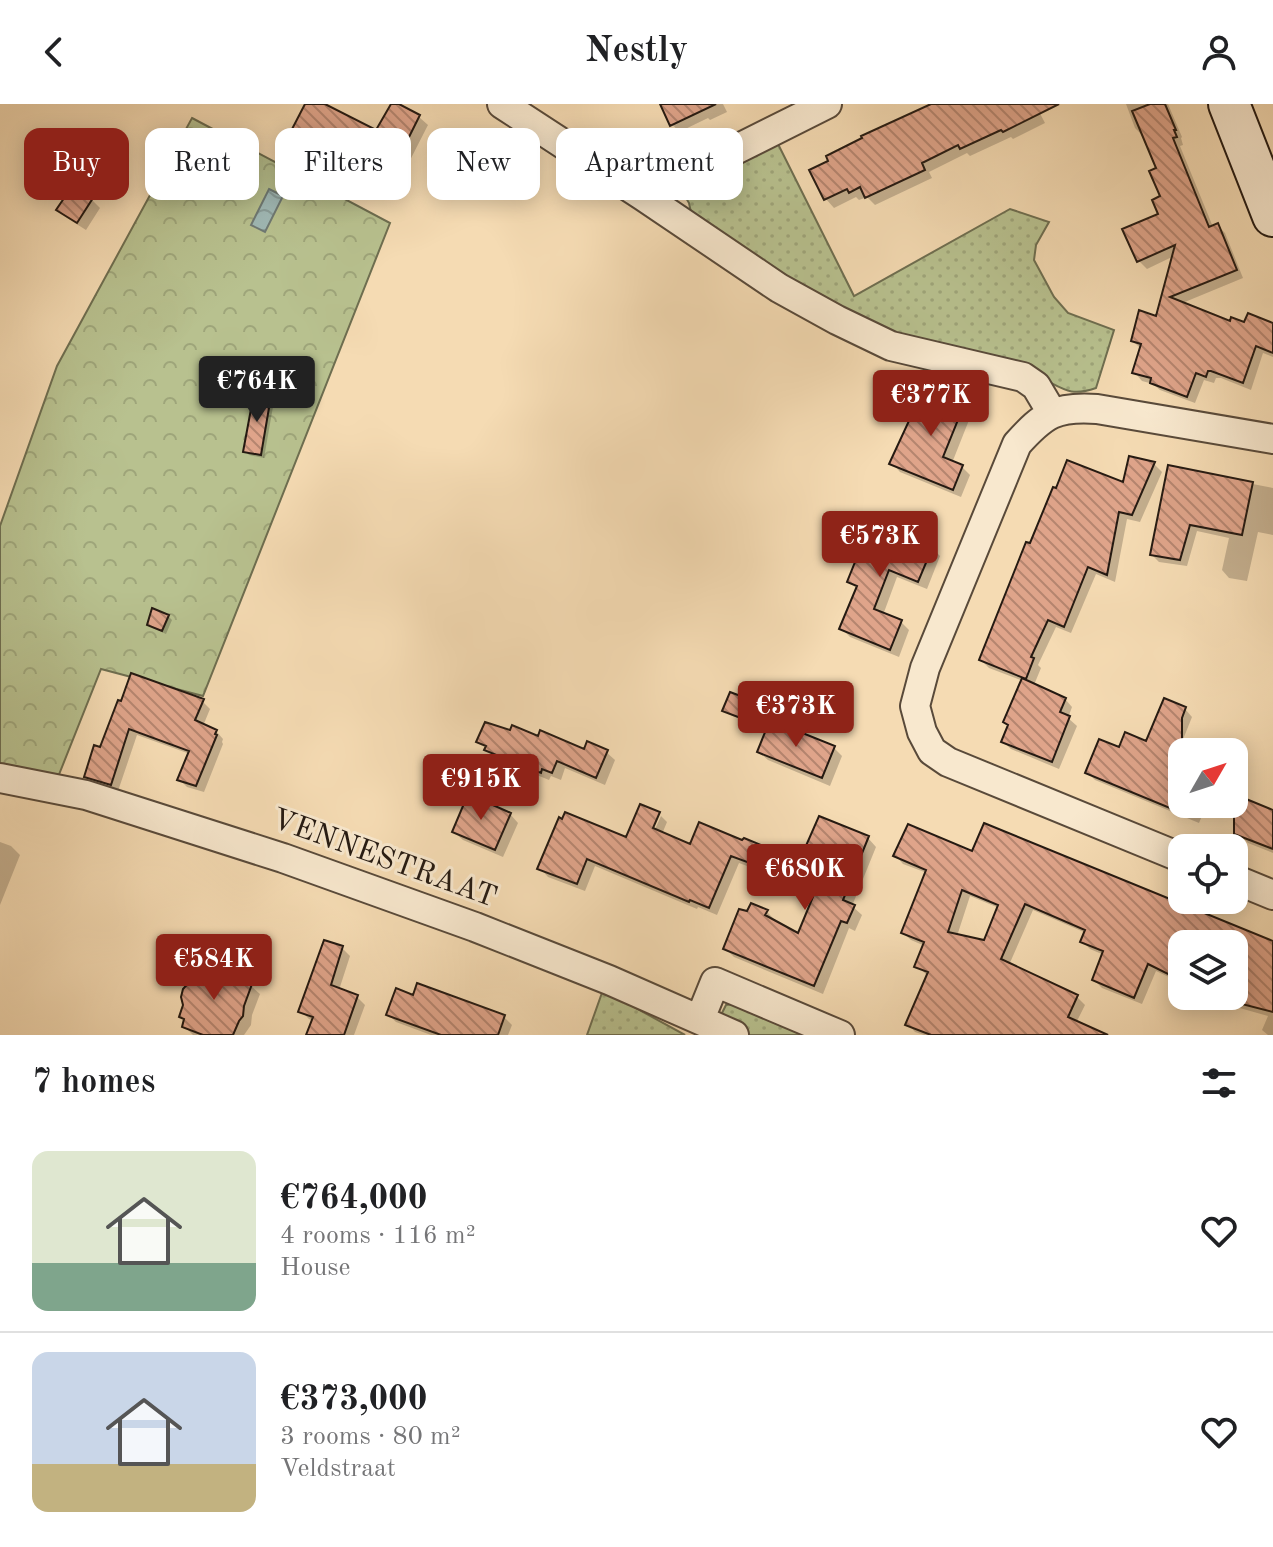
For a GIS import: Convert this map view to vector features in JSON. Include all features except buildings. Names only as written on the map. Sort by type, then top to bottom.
[{"type":"street","points":[[502,104],[556,139]]},
{"type":"street","points":[[743,146],[827,104]]},
{"type":"street","points":[[1229,104],[1273,216]]},
{"type":"street","points":[[649,200],[779,288],[891,346],[1023,377],[1036,386],[1052,413]]},
{"type":"street","points":[[1168,852],[948,762],[932,751],[922,732],[915,706],[925,668],[1017,444],[1032,427],[1052,413],[1073,407],[1273,439]]},
{"type":"street","name":"VENNESTRAAT","points":[[0,778],[86,795],[283,858],[475,927],[609,980],[734,1035]]},
{"type":"street","points":[[1248,885],[1273,895]]},
{"type":"street","points":[[700,1019],[715,982],[840,1035]]},
{"type":"green space","points":[[192,118],[211,128],[187,128]]},
{"type":"green space","points":[[776,140],[854,296],[1010,209],[1049,222],[1036,245],[1034,260],[1054,297],[1068,313],[1114,330],[1096,388],[1080,392],[1067,390],[1041,378],[855,320],[692,217],[687,200],[743,200],[743,158]]},
{"type":"green space","points":[[259,154],[275,162],[275,200],[347,200],[390,223],[203,696],[101,669],[58,777],[0,767],[0,526],[57,366],[147,200],[259,200]]},
{"type":"green space","points":[[603,990],[685,1035],[587,1035]]},
{"type":"green space","points":[[740,1003],[815,1035],[747,1035],[721,1015],[726,1005]]},
{"type":"water","points":[[269,189],[275,192],[275,200],[281,200],[265,232],[251,225]]}]
